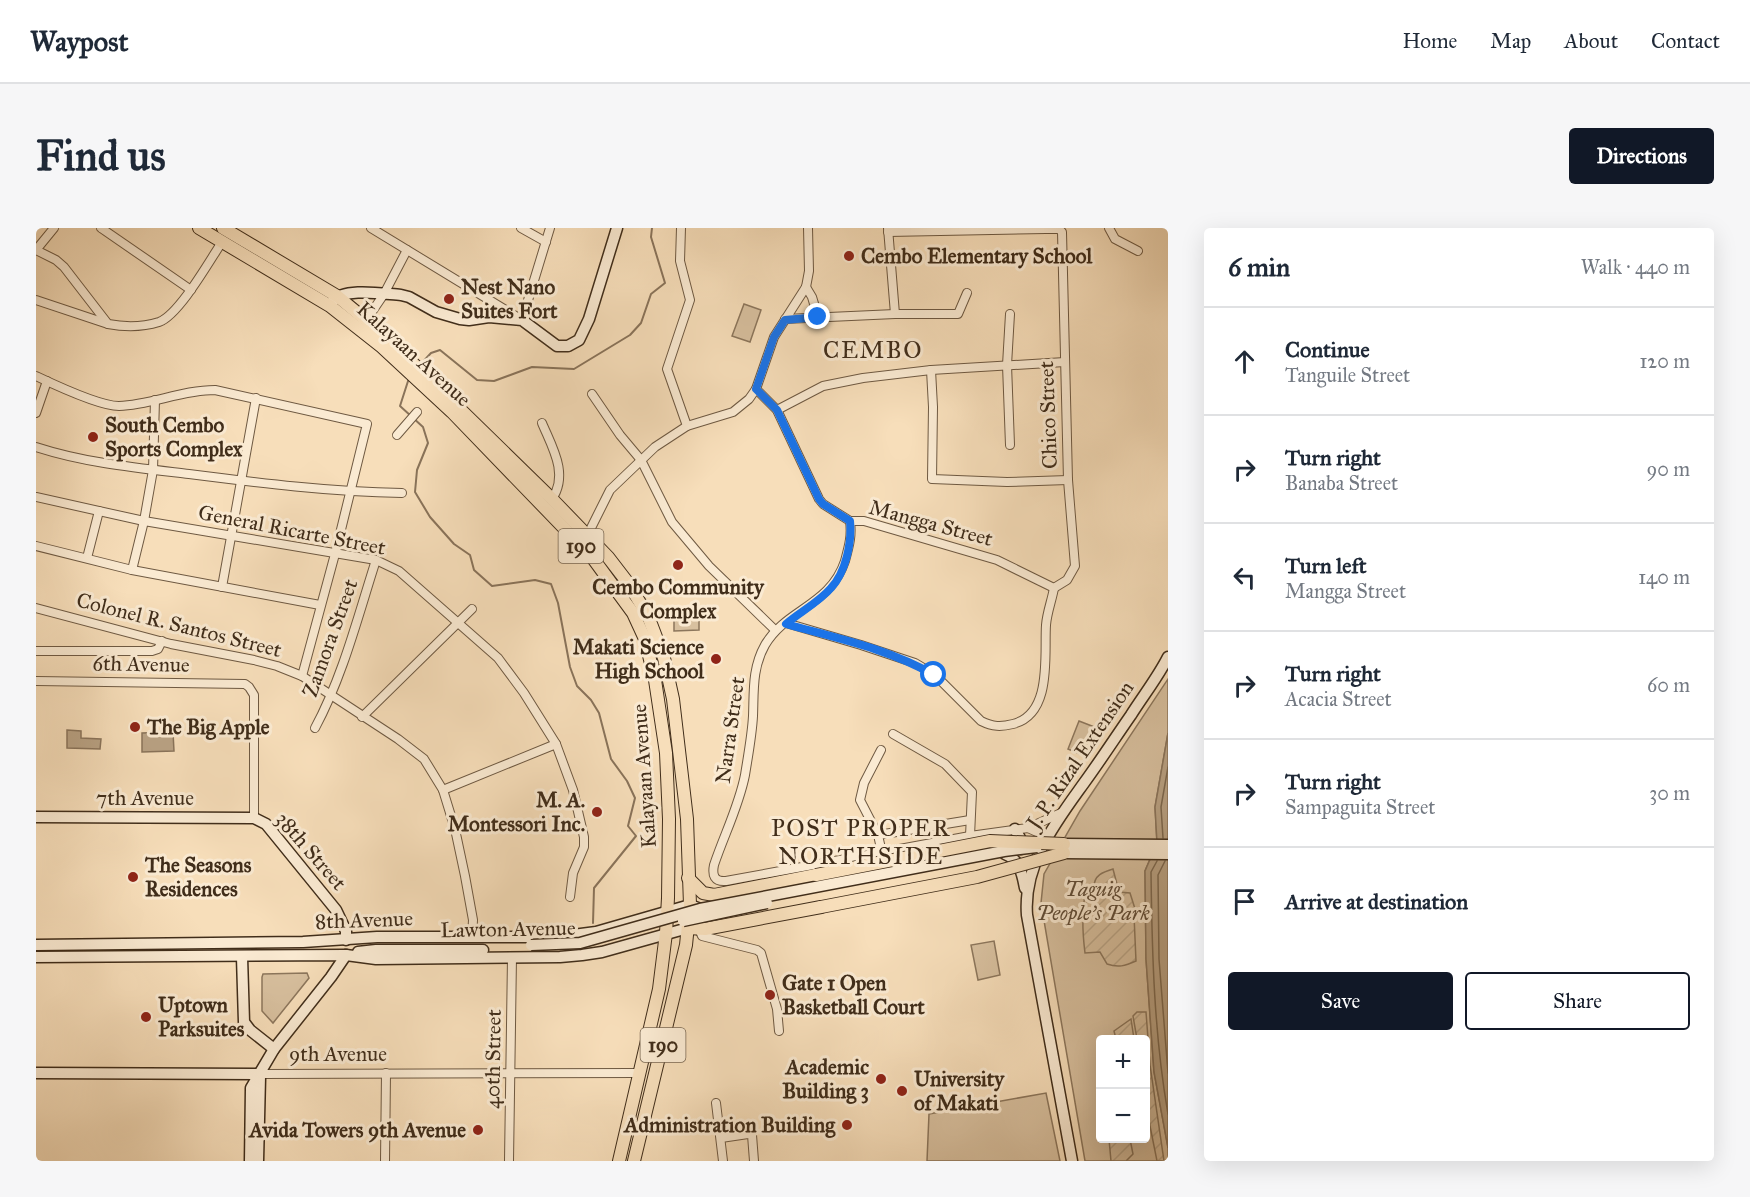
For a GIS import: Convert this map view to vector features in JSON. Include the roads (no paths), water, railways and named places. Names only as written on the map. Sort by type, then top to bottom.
[{"type":"main road","name":"Kalayaan Avenue","points":[[199,228],[367,319],[404,360],[552,499],[608,557],[628,583],[648,616],[657,638],[673,699],[687,815],[688,878],[693,929],[634,1161]]},
{"type":"main road","name":"Kalayaan Avenue","points":[[223,228],[333,301],[361,328],[404,360]]},
{"type":"main road","points":[[333,301],[348,293],[409,297],[435,312],[460,319],[489,317],[522,320],[557,346],[568,346],[579,340],[589,318],[617,228]]},
{"type":"main road","name":"Kalayaan Avenue","points":[[424,379],[452,412],[592,557],[633,613],[645,639],[656,680],[666,753],[669,816],[666,933],[655,1009],[619,1161]]},
{"type":"main road","name":"J. P. Rizal Extension","points":[[1072,1161],[1028,915],[1027,895],[1030,877],[1040,850],[1061,813],[1091,774],[1168,657]]},
{"type":"main road","points":[[669,816],[687,815]]},
{"type":"main road","name":"7th Avenue","points":[[36,817],[255,818]]},
{"type":"main road","name":"38th Street","points":[[255,818],[266,824],[336,910],[346,931],[346,940]]},
{"type":"main road","points":[[1015,830],[1022,842],[1020,852]]},
{"type":"main road","points":[[688,878],[703,893],[714,896],[990,841],[1064,848]]},
{"type":"main road","name":"Lawton Avenue","points":[[346,940],[367,944],[581,949],[700,916],[1005,857],[1064,848],[1168,845]]},
{"type":"main road","points":[[693,929],[820,908],[977,877],[1064,848]]},
{"type":"main road","name":"Lawton Avenue","points":[[1064,848],[1168,854]]},
{"type":"main road","points":[[690,905],[709,911],[1005,854],[1040,850]]},
{"type":"main road","points":[[1005,854],[1018,864],[1027,895]]},
{"type":"main road","name":"8th Avenue","points":[[36,945],[578,935],[690,905]]},
{"type":"main road","points":[[693,929],[709,911]]},
{"type":"main road","points":[[632,920],[642,929],[642,935],[638,941]]},
{"type":"main road","name":"8th Avenue","points":[[36,957],[346,955],[376,959],[582,956],[666,933],[693,929]]},
{"type":"main road","name":"Lawton Avenue","points":[[346,955],[376,950],[531,948]]},
{"type":"main road","points":[[250,1161],[251,1088],[274,1049],[346,955]]},
{"type":"main road","points":[[242,957],[244,1022],[250,1030],[274,1049]]},
{"type":"main road","points":[[659,989],[667,993],[676,991]]},
{"type":"main road","points":[[655,1009],[670,1013]]},
{"type":"main road","name":"9th Avenue","points":[[36,1073],[260,1074]]},
{"type":"main road","points":[[258,1161],[260,1074]]},
{"type":"street","points":[[54,228],[36,250],[56,260],[64,267],[108,324]]},
{"type":"street","points":[[101,228],[190,290]]},
{"type":"street","points":[[371,228],[522,320],[550,228]]},
{"type":"street","points":[[520,228],[546,242]]},
{"type":"street","points":[[681,228],[680,261],[690,300],[667,369],[687,426]]},
{"type":"street","points":[[587,536],[610,490],[655,447],[687,426],[733,412],[749,399],[756,389],[774,337],[806,287],[809,272],[808,228]]},
{"type":"street","points":[[1109,228],[1115,239],[1138,251]]},
{"type":"street","points":[[895,314],[888,230],[1046,229]]},
{"type":"street","name":"Chico Street","points":[[1046,229],[1059,229],[1062,232],[1068,480],[1075,566],[1067,580],[1054,588]]},
{"type":"street","points":[[36,300],[108,324],[129,326],[160,322],[170,315],[190,290],[222,242]]},
{"type":"street","points":[[367,319],[384,294],[407,250]]},
{"type":"street","points":[[806,287],[812,297],[818,317]]},
{"type":"street","points":[[785,320],[895,314],[958,314],[967,293]]},
{"type":"street","points":[[1010,314],[1007,365],[1010,445]]},
{"type":"street","points":[[777,410],[823,386],[931,370],[1065,362]]},
{"type":"street","points":[[931,370],[933,407],[930,476],[933,480],[1007,482],[1068,480]]},
{"type":"street","points":[[36,376],[106,404],[119,405],[212,390],[368,424],[302,676]]},
{"type":"street","points":[[36,413],[47,381]]},
{"type":"street","name":"Mangga Street","points":[[756,389],[777,410],[823,504],[850,521],[864,521],[997,560],[1054,588]]},
{"type":"street","points":[[592,394],[620,435],[641,460],[672,522],[709,566],[775,630],[832,588],[841,572],[851,540],[850,521]]},
{"type":"street","points":[[222,587],[256,398]]},
{"type":"street","points":[[132,570],[153,470],[155,400]]},
{"type":"street","points":[[397,435],[416,413]]},
{"type":"street","points":[[542,423],[560,473],[560,484],[552,499]]},
{"type":"street","points":[[36,447],[62,455],[153,470],[350,492],[402,494]]},
{"type":"street","name":"General Ricarte Street","points":[[36,497],[144,521],[376,560],[399,571],[498,658],[524,693],[556,744],[566,767],[584,837],[584,847],[573,873],[570,897]]},
{"type":"street","points":[[87,558],[99,512]]},
{"type":"street","points":[[36,546],[132,570],[320,605]]},
{"type":"street","name":"Zamora Street","points":[[315,728],[330,695],[353,632],[376,560]]},
{"type":"street","points":[[786,624],[915,663],[934,675],[981,722],[999,727],[1020,722],[1035,708],[1046,675],[1046,623],[1054,588]]},
{"type":"street","name":"Colonel R. Santos Street","points":[[36,608],[162,641],[254,660],[302,676],[398,739],[424,759],[443,790],[455,829],[469,898],[473,920],[472,937]]},
{"type":"street","points":[[363,717],[472,609]]},
{"type":"street","name":"Narra Street","points":[[775,630],[757,664],[752,693],[753,717],[744,777],[737,806],[714,865],[713,876],[719,881],[882,854],[970,836],[1028,828],[1061,813]]},
{"type":"street","points":[[36,651],[152,651],[159,649],[162,641]]},
{"type":"street","name":"6th Avenue","points":[[36,681],[245,684]]},
{"type":"street","name":"38th Street","points":[[245,684],[254,695],[255,818]]},
{"type":"street","points":[[893,734],[945,764],[972,792],[970,836]]},
{"type":"street","points":[[443,790],[556,744]]},
{"type":"street","points":[[882,750],[864,783],[860,800],[878,835],[882,854]]},
{"type":"street","points":[[878,835],[970,820]]},
{"type":"street","points":[[1028,828],[1048,837]]},
{"type":"street","points":[[693,929],[702,936],[761,953],[777,1009],[778,1031]]},
{"type":"street","name":"40th Street","points":[[509,1161],[512,957]]},
{"type":"street","points":[[386,1073],[386,1161]]},
{"type":"street","name":"9th Avenue","points":[[260,1074],[640,1073]]},
{"type":"street","points":[[716,1102],[723,1161]]},
{"type":"street","points":[[721,1138],[752,1135],[754,1161]]},
{"type":"water","points":[[67,730],[81,731],[81,738],[101,739],[100,749],[67,748]]},
{"type":"water","points":[[173,732],[174,751],[142,752],[142,733]]},
{"type":"water","points":[[1168,733],[1168,1148],[1154,1072],[1146,959],[1145,871],[1157,843],[1155,807]]},
{"type":"waterway","points":[[420,365],[431,353],[440,350],[477,380],[494,381],[532,367],[574,369],[630,335],[641,323],[651,294],[665,283],[651,237],[652,228]]},
{"type":"waterway","points":[[409,378],[400,406],[423,427],[428,443],[417,470],[415,492],[430,517],[454,544],[470,555],[474,570],[492,586],[535,580],[551,584],[558,603],[570,667],[577,686],[591,700],[599,713],[611,759],[627,781],[635,798],[628,826],[636,836],[594,888],[593,923]]},
{"type":"place","name":"Cembo Elementary School","points":[[849,256]]},
{"type":"place","name":"Nest Nano Suites Fort","points":[[449,299]]},
{"type":"place","name":"South Cembo Sports Complex","points":[[93,437]]},
{"type":"place","name":"Cembo Community Complex","points":[[678,565]]},
{"type":"place","name":"Makati Science High School","points":[[716,659]]},
{"type":"place","name":"The Big Apple","points":[[135,727]]},
{"type":"place","name":"M. A. Montessori Inc.","points":[[597,812]]},
{"type":"place","name":"The Seasons Residences","points":[[133,877]]},
{"type":"place","name":"Gate 1 Open Basketball Court","points":[[770,995]]},
{"type":"place","name":"Uptown Parksuites","points":[[146,1017]]},
{"type":"place","name":"Academic Building 3","points":[[881,1079]]},
{"type":"place","name":"University of Makati","points":[[902,1091]]},
{"type":"place","name":"Administration Building","points":[[847,1125]]},
{"type":"place","name":"Avida Towers 9th Avenue","points":[[478,1130]]},
{"type":"district","name":"CEMBO","points":[[873,350]]},
{"type":"district","name":"POST PROPER NORTHSIDE","points":[[861,842]]},
{"type":"park label","name":"Taguig People's Park","points":[[1093,901]]}]
